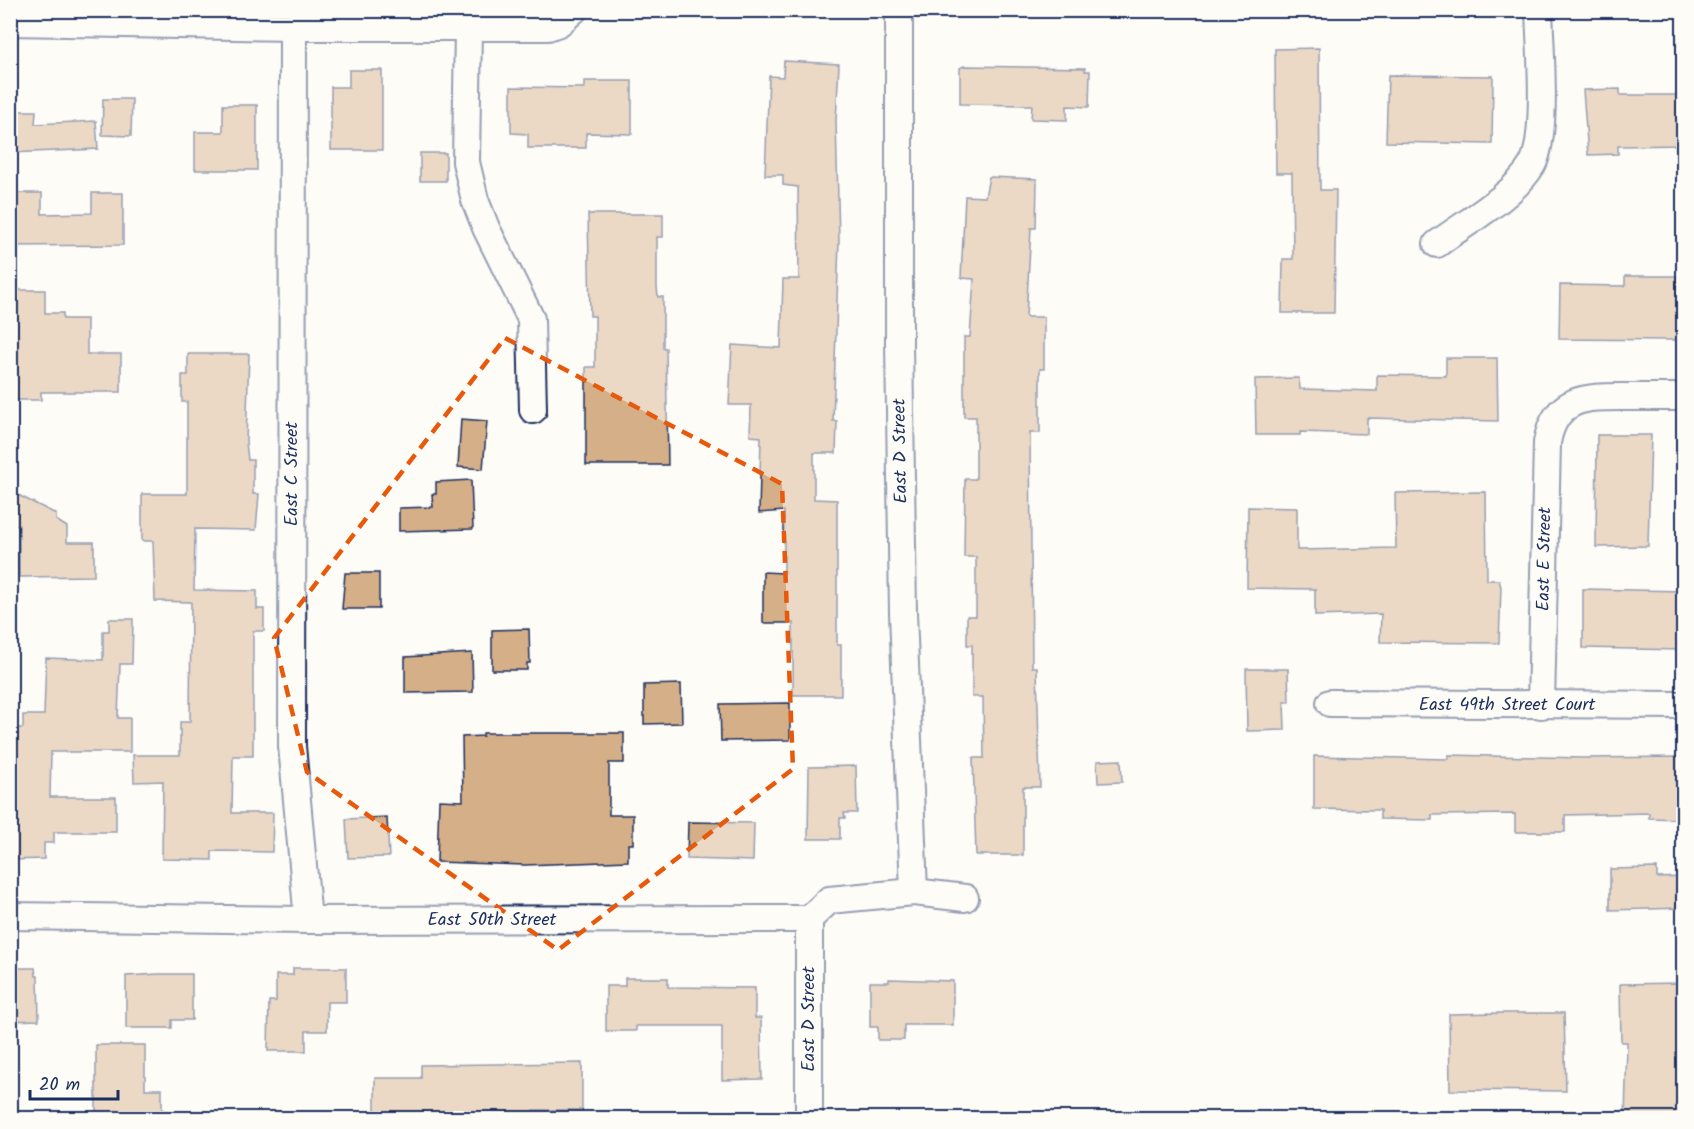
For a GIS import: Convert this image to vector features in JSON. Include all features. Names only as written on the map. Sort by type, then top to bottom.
[{"type":"street","points":[[10,22],[64,17],[293,27],[548,27],[559,23],[574,10]]},
{"type":"street","name":"East D Street","points":[[899,10],[899,343],[903,613],[914,892]]},
{"type":"street","points":[[1437,244],[1495,202],[1517,183],[1532,165],[1540,136],[1539,10]]},
{"type":"street","name":"East C Street","points":[[293,27],[292,746],[308,920]]},
{"type":"street","points":[[468,27],[466,162],[469,179],[486,228],[531,319],[533,410]]},
{"type":"street","name":"East E Street","points":[[1541,705],[1547,443],[1551,428],[1559,414],[1576,401],[1591,397],[1683,397]]},
{"type":"street","name":"East 49th Street Court","points":[[1330,704],[1683,705]]},
{"type":"street","points":[[809,919],[829,900],[914,892],[965,898]]},
{"type":"street","name":"East 50th Street","points":[[10,916],[308,920],[809,919]]},
{"type":"street","name":"East D Street","points":[[809,919],[809,1119]]},
{"type":"highlighted area","points":[[505,338],[782,484],[793,769],[558,950],[307,772],[274,638]]},
{"type":"building","points":[[1319,48],[1320,190],[1336,190],[1334,313],[1282,313],[1283,259],[1293,259],[1292,173],[1276,173],[1275,49]]},
{"type":"building","points":[[784,61],[839,64],[836,121],[839,240],[833,421],[837,421],[836,453],[814,453],[814,499],[837,500],[837,645],[841,645],[841,695],[793,695],[793,623],[763,623],[763,572],[784,573],[784,511],[759,513],[761,437],[750,436],[751,405],[729,405],[732,345],[781,348],[783,279],[799,279],[798,187],[783,185],[783,175],[765,175],[769,76],[783,77]]},
{"type":"building","points":[[964,66],[1085,68],[1085,71],[1090,71],[1089,107],[1067,106],[1067,120],[1031,119],[1032,105],[960,104],[960,68]]},
{"type":"building","points":[[349,70],[382,70],[382,150],[331,150],[331,87],[349,87]]},
{"type":"building","points":[[1388,75],[1493,76],[1492,144],[1386,142]]},
{"type":"building","points":[[584,81],[632,81],[632,134],[586,133],[586,148],[528,148],[528,134],[511,133],[511,87],[584,88]]},
{"type":"building","points":[[1620,89],[1620,95],[1683,95],[1683,145],[1618,146],[1618,154],[1588,155],[1583,90]]},
{"type":"building","points":[[103,99],[132,99],[131,136],[102,135]]},
{"type":"building","points":[[223,105],[257,105],[257,170],[195,170],[195,132],[223,132]]},
{"type":"building","points":[[10,111],[36,111],[35,124],[96,121],[98,149],[10,153]]},
{"type":"building","points":[[420,153],[446,153],[446,181],[420,181]]},
{"type":"building","points":[[989,177],[1037,179],[1036,228],[1031,228],[1026,317],[1044,317],[1044,369],[1040,369],[1040,433],[1030,433],[1032,667],[1037,667],[1040,787],[1023,787],[1023,855],[976,855],[973,758],[984,758],[983,697],[972,697],[972,645],[967,645],[967,616],[976,616],[976,557],[964,557],[965,479],[976,479],[976,417],[964,417],[964,337],[970,337],[974,279],[961,278],[965,196],[985,197]]},
{"type":"building","points":[[10,193],[42,193],[42,214],[92,213],[92,193],[123,193],[123,245],[10,246]]},
{"type":"building","points":[[588,214],[663,214],[663,237],[657,237],[657,287],[658,297],[663,297],[668,465],[586,465],[586,367],[595,367],[595,316],[590,316]]},
{"type":"building","points":[[1625,276],[1677,276],[1677,340],[1559,339],[1560,285],[1625,286]]},
{"type":"building","points":[[10,290],[45,290],[45,313],[63,313],[63,319],[87,319],[87,354],[121,354],[121,392],[41,392],[41,400],[10,400]]},
{"type":"building","points":[[188,354],[249,354],[246,442],[248,460],[253,460],[253,494],[259,494],[256,530],[195,529],[194,590],[257,591],[257,609],[264,609],[264,631],[253,631],[253,756],[233,756],[232,813],[273,813],[272,852],[212,851],[212,860],[162,859],[163,781],[134,782],[133,755],[180,755],[180,722],[190,722],[191,602],[155,601],[153,541],[142,541],[142,494],[187,494],[187,402],[182,402],[182,375],[188,375]]},
{"type":"building","points":[[1446,358],[1497,358],[1498,421],[1367,418],[1367,434],[1300,432],[1300,435],[1256,435],[1255,379],[1299,378],[1300,389],[1377,391],[1377,375],[1446,376]]},
{"type":"building","points":[[461,419],[487,421],[483,469],[458,467]]},
{"type":"building","points":[[1597,435],[1651,435],[1648,546],[1596,547]]},
{"type":"building","points":[[471,480],[473,529],[399,531],[399,508],[433,507],[432,494],[436,494],[436,482]]},
{"type":"building","points":[[10,491],[56,514],[56,520],[67,527],[67,542],[94,542],[94,576],[19,577],[19,525],[10,525]]},
{"type":"building","points":[[1486,492],[1487,580],[1499,580],[1501,587],[1499,643],[1380,642],[1381,614],[1315,616],[1315,589],[1247,588],[1248,507],[1297,508],[1297,550],[1396,548],[1395,493]]},
{"type":"building","points":[[345,573],[379,573],[379,609],[342,609]]},
{"type":"building","points":[[1583,589],[1683,591],[1683,650],[1583,648]]},
{"type":"building","points":[[109,619],[133,619],[132,664],[120,664],[118,718],[130,718],[130,752],[51,752],[50,797],[116,797],[116,832],[54,832],[54,843],[44,843],[44,859],[10,860],[10,728],[23,728],[23,715],[44,715],[46,658],[103,660],[103,631],[109,631]]},
{"type":"building","points":[[529,629],[530,663],[527,663],[527,670],[492,670],[492,630]]},
{"type":"building","points":[[472,653],[473,692],[405,693],[405,657]]},
{"type":"building","points":[[1246,669],[1288,669],[1289,702],[1284,702],[1285,730],[1247,731]]},
{"type":"building","points":[[681,684],[682,723],[644,724],[644,685]]},
{"type":"building","points":[[790,703],[790,740],[721,741],[720,704]]},
{"type":"building","points":[[483,733],[624,733],[624,763],[609,763],[609,815],[633,815],[633,844],[628,844],[628,861],[525,865],[437,862],[439,800],[463,801],[462,737],[483,736]]},
{"type":"building","points":[[1448,755],[1583,758],[1683,757],[1683,819],[1649,818],[1649,813],[1565,815],[1565,832],[1515,832],[1515,814],[1432,815],[1432,820],[1380,819],[1380,810],[1314,809],[1314,756],[1448,759]]},
{"type":"building","points":[[1121,760],[1122,782],[1098,783],[1097,761]]},
{"type":"building","points":[[856,766],[857,813],[844,813],[845,818],[840,818],[840,839],[808,839],[809,767]]},
{"type":"building","points":[[387,817],[389,857],[348,858],[346,819]]},
{"type":"building","points":[[688,822],[754,823],[753,861],[687,859]]},
{"type":"building","points":[[1657,868],[1657,878],[1683,877],[1683,908],[1610,910],[1610,869]]},
{"type":"building","points":[[10,968],[35,968],[36,976],[38,976],[39,1020],[10,1021]]},
{"type":"building","points":[[293,968],[346,968],[346,1002],[327,1002],[327,1031],[306,1031],[306,1051],[268,1051],[269,1001],[276,1001],[276,975],[293,975]]},
{"type":"building","points":[[192,974],[192,1020],[172,1020],[172,1028],[126,1028],[126,976]]},
{"type":"building","points":[[625,978],[668,978],[668,987],[755,988],[755,1018],[761,1018],[762,1079],[722,1080],[722,1026],[636,1026],[636,1031],[606,1031],[606,986],[625,986]]},
{"type":"building","points":[[889,979],[953,981],[953,1025],[904,1025],[904,1040],[878,1040],[878,1027],[870,1027],[870,982],[889,982]]},
{"type":"building","points":[[1683,983],[1683,1119],[1625,1119],[1627,1042],[1621,1042],[1620,984]]},
{"type":"building","points":[[1564,1013],[1566,1091],[1450,1090],[1449,1014]]},
{"type":"building","points":[[96,1045],[145,1045],[145,1089],[162,1089],[162,1116],[132,1116],[132,1112],[96,1113]]},
{"type":"building","points":[[582,1063],[582,1110],[533,1110],[533,1119],[375,1119],[375,1078],[421,1078],[421,1065]]}]
